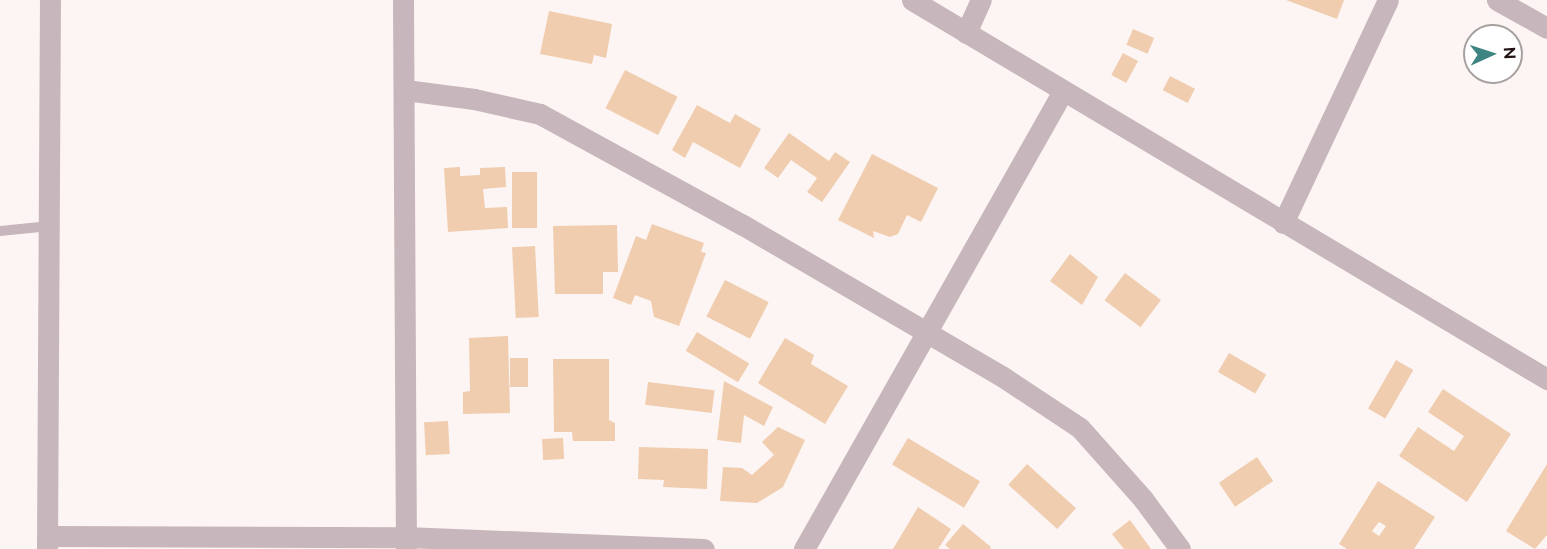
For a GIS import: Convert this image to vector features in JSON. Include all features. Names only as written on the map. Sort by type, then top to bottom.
[{"type":"street","points":[[50,0],[48,542],[406,543],[704,549]]},
{"type":"street","points":[[403,0],[406,543]]},
{"type":"street","points":[[912,0],[1547,379]]},
{"type":"street","points":[[966,33],[981,0]]},
{"type":"street","points":[[1283,223],[1388,0]]},
{"type":"street","points":[[1497,0],[1547,28]]},
{"type":"street","points":[[405,90],[474,99],[540,114],[743,225],[1003,377],[1080,428],[1143,499],[1180,549]]},
{"type":"street","points":[[804,549],[1063,91]]},
{"type":"lane","points":[[0,231],[50,226]]},
{"type":"building","points":[[1286,0],[1344,0],[1337,19]]},
{"type":"building","points":[[549,11],[612,24],[606,58],[594,55],[592,64],[540,54]]},
{"type":"building","points":[[1133,29],[1154,38],[1148,54],[1126,45]]},
{"type":"building","points":[[1123,53],[1138,61],[1126,83],[1111,75]]},
{"type":"building","points":[[625,70],[678,97],[658,135],[605,108]]},
{"type":"building","points":[[1170,76],[1195,89],[1188,103],[1163,90]]},
{"type":"building","points":[[697,105],[730,123],[735,114],[761,129],[740,168],[693,142],[685,158],[672,150]]},
{"type":"building","points":[[789,133],[829,161],[835,152],[850,162],[822,202],[807,192],[817,178],[791,160],[778,178],[764,168]]},
{"type":"building","points":[[872,154],[938,188],[921,222],[907,215],[898,234],[890,237],[873,231],[874,238],[838,220]]},
{"type":"building","points":[[460,167],[460,176],[480,175],[480,168],[505,167],[506,187],[483,189],[485,208],[507,207],[508,228],[448,232],[444,168]]},
{"type":"building","points":[[512,172],[537,172],[537,228],[512,228]]},
{"type":"building","points":[[652,224],[704,243],[701,252],[706,253],[679,326],[654,317],[651,301],[635,295],[631,305],[613,298],[636,236],[646,240]]},
{"type":"building","points":[[617,225],[618,272],[603,272],[603,294],[555,294],[553,226]]},
{"type":"building","points":[[535,246],[539,317],[516,318],[512,247]]},
{"type":"building","points":[[1070,254],[1098,277],[1082,305],[1050,281]]},
{"type":"building","points":[[1125,273],[1161,300],[1140,327],[1105,300]]},
{"type":"building","points":[[725,280],[769,302],[750,339],[706,317]]},
{"type":"building","points":[[697,332],[749,363],[738,382],[686,351]]},
{"type":"building","points":[[508,336],[510,413],[463,414],[463,392],[470,391],[469,338]]},
{"type":"building","points":[[785,338],[814,355],[811,364],[848,386],[825,424],[758,383]]},
{"type":"building","points":[[1229,353],[1266,374],[1255,394],[1218,372]]},
{"type":"building","points":[[510,358],[528,358],[528,387],[510,387]]},
{"type":"building","points":[[553,359],[609,359],[609,420],[615,423],[615,441],[573,441],[572,432],[554,432]]},
{"type":"building","points":[[1396,360],[1413,370],[1385,418],[1368,408]]},
{"type":"building","points":[[724,381],[773,407],[764,426],[744,415],[741,443],[717,440]]},
{"type":"building","points":[[648,382],[715,390],[712,413],[645,405]]},
{"type":"building","points":[[1443,389],[1511,434],[1467,502],[1399,456],[1418,427],[1454,451],[1464,436],[1428,412]]},
{"type":"building","points":[[448,421],[450,454],[426,455],[424,422]]},
{"type":"building","points":[[778,427],[805,440],[783,487],[757,503],[720,501],[723,467],[742,468],[752,475],[774,455],[762,442]]},
{"type":"building","points":[[563,438],[564,459],[543,460],[542,439]]},
{"type":"building","points":[[908,438],[980,481],[964,508],[892,465]]},
{"type":"building","points":[[639,447],[708,449],[707,489],[663,487],[664,480],[638,479]]},
{"type":"building","points":[[1257,457],[1273,481],[1235,507],[1219,483]]},
{"type":"building","points":[[1027,464],[1076,508],[1057,529],[1008,485]]},
{"type":"building","points":[[1547,464],[1547,535],[1535,549],[1506,531]]},
{"type":"building","points":[[1378,481],[1435,517],[1414,549],[1347,549],[1339,544]],"holes":[[[1379,522],[1386,526],[1379,536],[1372,531]]]},
{"type":"building","points":[[918,507],[951,529],[938,549],[893,549]]},
{"type":"building","points":[[1130,520],[1151,549],[1124,549],[1112,534]]},
{"type":"building","points":[[963,524],[991,547],[990,549],[950,549],[945,545]]}]
